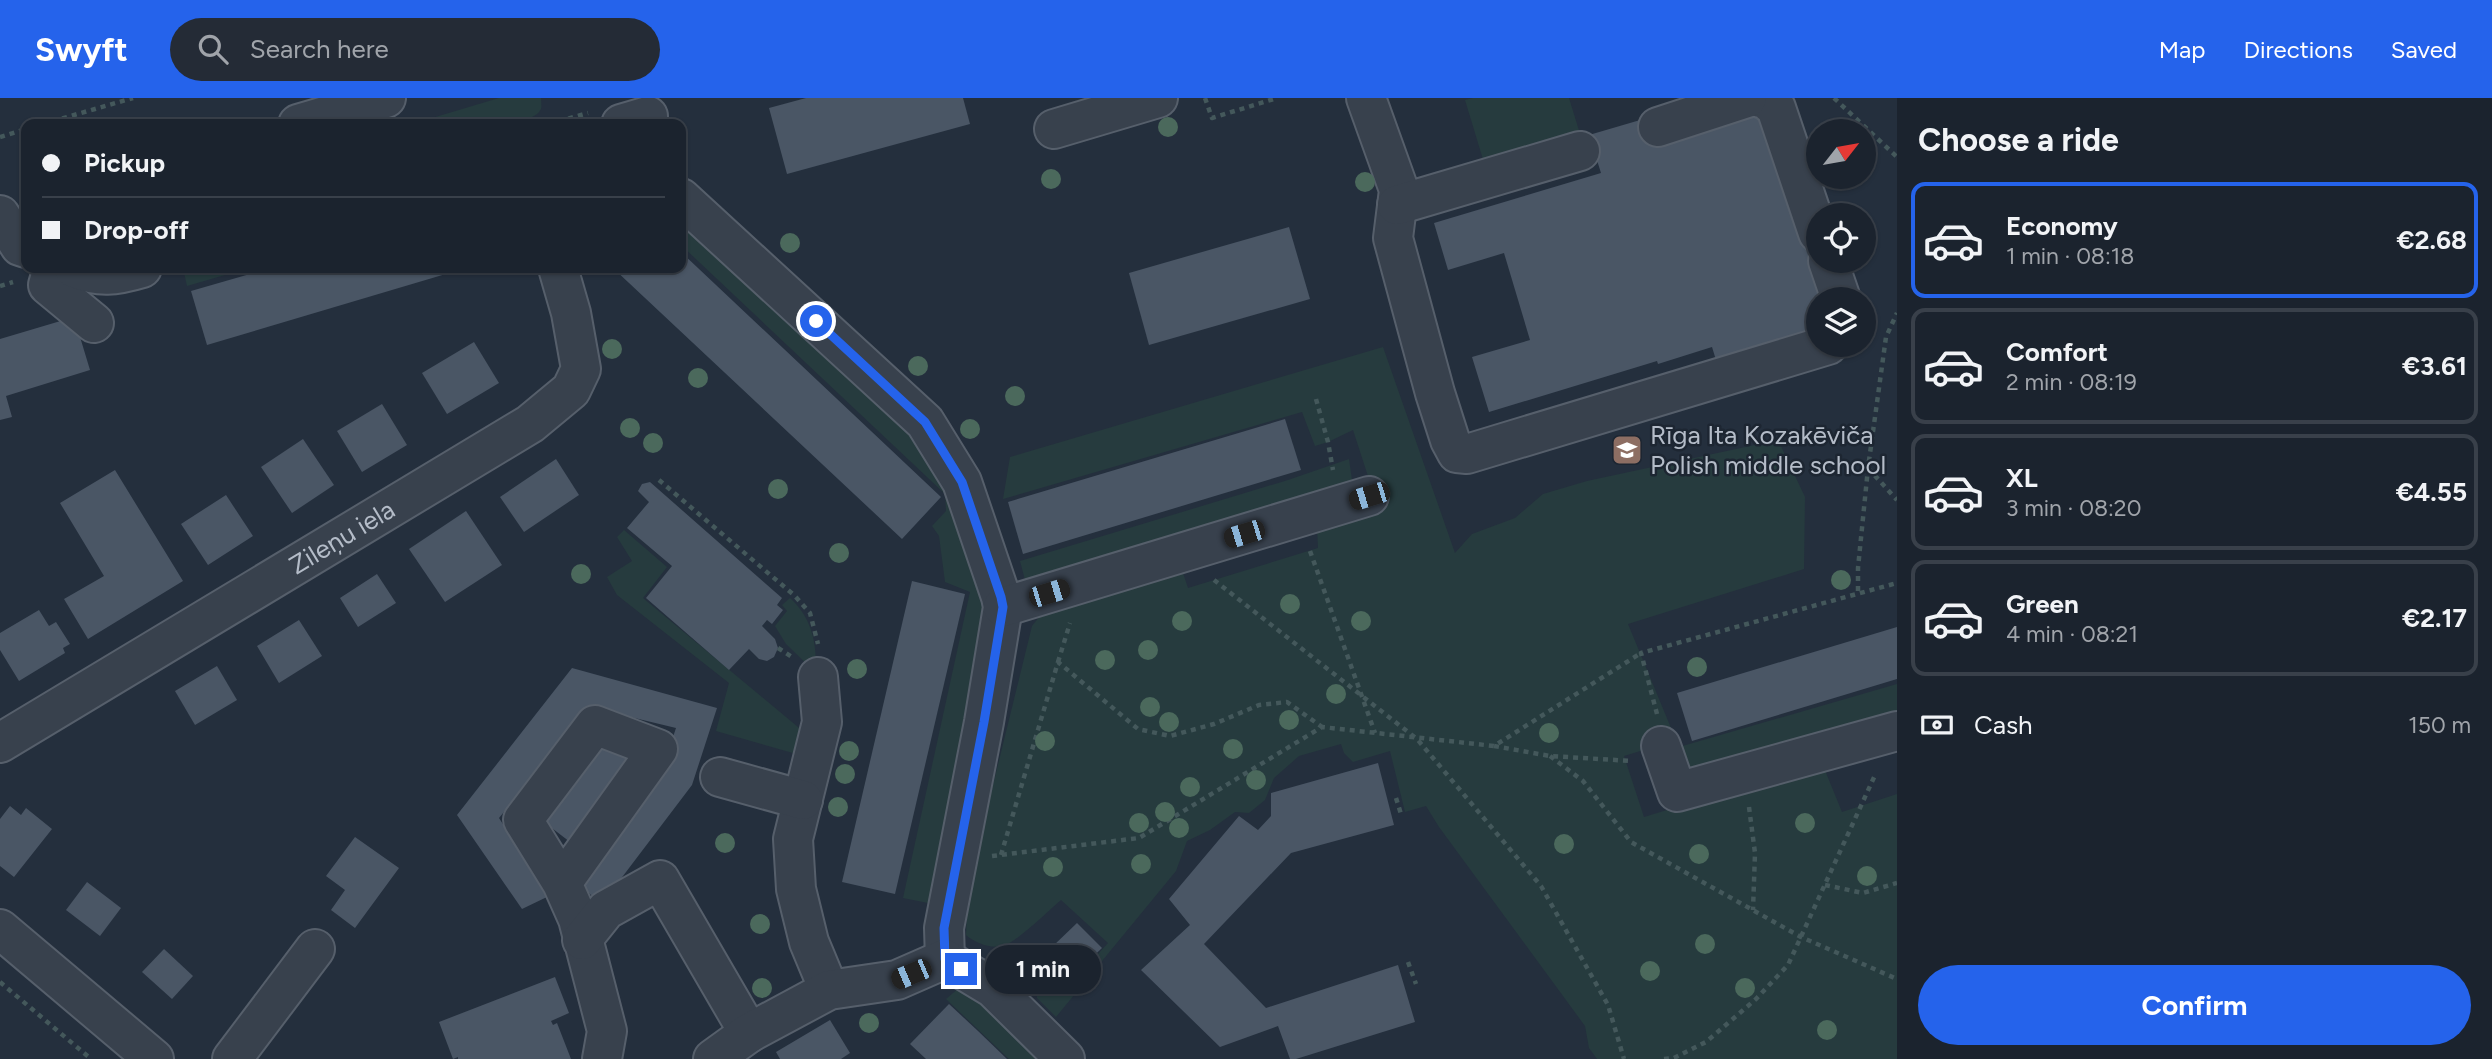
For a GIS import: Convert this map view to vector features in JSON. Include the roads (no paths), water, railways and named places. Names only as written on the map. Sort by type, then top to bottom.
[{"type":"street","points":[[315,119],[386,98]]},
{"type":"street","points":[[1054,130],[1158,98]]},
{"type":"street","points":[[1366,98],[1399,190],[1393,238],[1435,393],[1457,453],[1467,454],[1806,352]]},
{"type":"street","points":[[1658,127],[1747,98]]},
{"type":"street","points":[[1760,98],[1764,98],[1776,108],[1808,203]]},
{"type":"street","points":[[1397,205],[1580,152]]},
{"type":"street","points":[[686,203],[925,422],[962,482],[1003,607],[984,722],[944,928],[945,959]]},
{"type":"street","points":[[21,208],[0,214],[21,246]]},
{"type":"street","points":[[52,273],[48,285],[94,323]]},
{"type":"street","points":[[86,273],[114,276],[124,273]]},
{"type":"street","name":"Zileņu iela","points":[[0,743],[530,424],[571,390],[581,369],[571,313],[559,273]]},
{"type":"street","points":[[1003,607],[1369,496]]},
{"type":"street","points":[[805,667],[822,722],[793,839],[796,889],[809,942],[829,990]]},
{"type":"street","points":[[1664,755],[1677,792],[1896,731]]},
{"type":"street","points":[[720,777],[803,800]]},
{"type":"street","points":[[582,940],[606,910],[660,880],[749,1033]]},
{"type":"street","points":[[562,883],[578,919],[607,1031],[601,1059]]},
{"type":"street","points":[[0,929],[154,1059]]},
{"type":"street","points":[[232,1059],[315,949]]},
{"type":"street","points":[[712,1059],[749,1033],[829,990],[897,980],[945,959]]},
{"type":"street","points":[[945,959],[993,988],[1065,1059]]},
{"type":"place","name":"Rīga Ita Kozakēviča Polish middle school","points":[[1627,450]]}]
